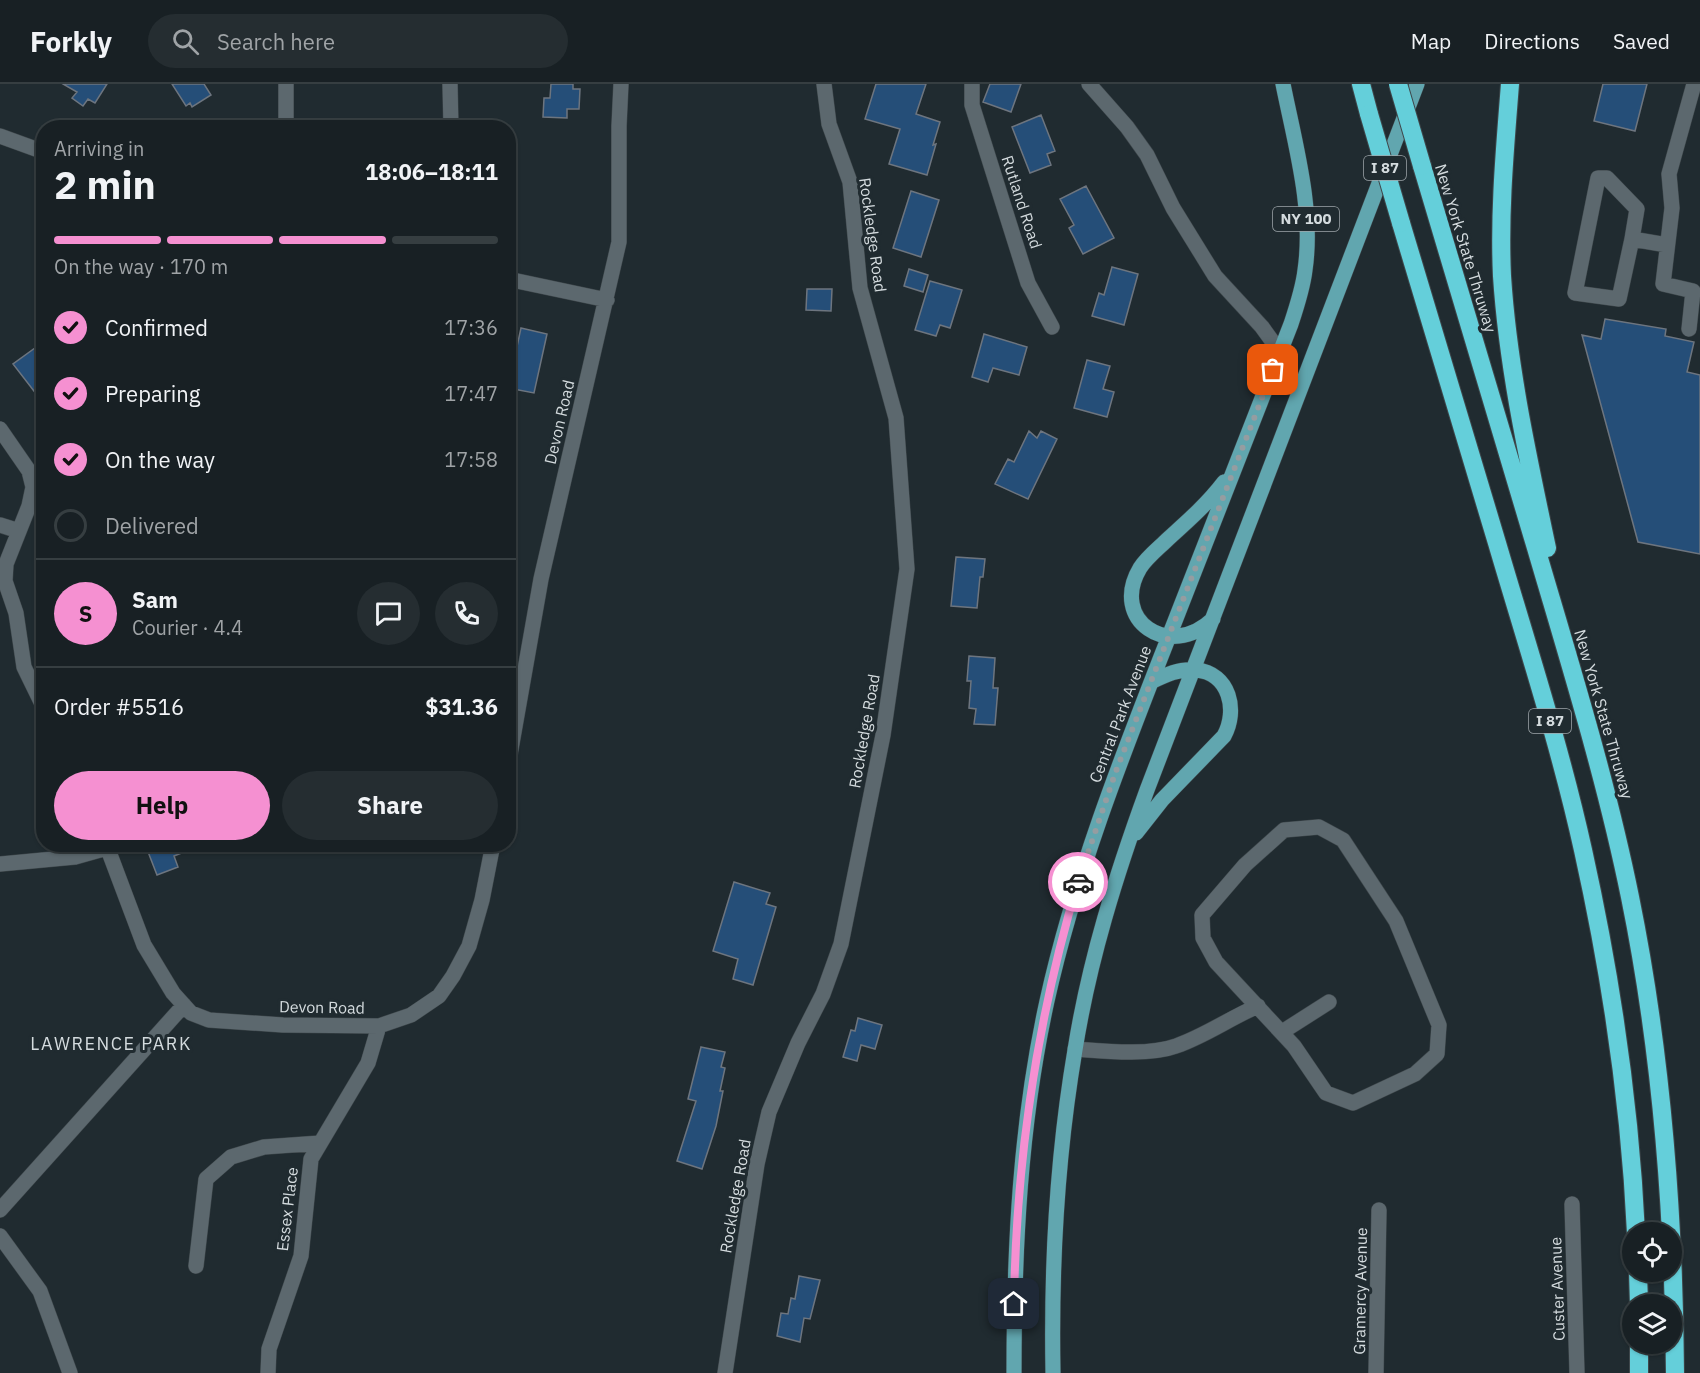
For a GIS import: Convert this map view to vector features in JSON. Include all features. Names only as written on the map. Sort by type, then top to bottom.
[{"type":"highway","name":"New York State Thruway","points":[[1398,84],[1571,664],[1617,839],[1639,944],[1651,1017],[1665,1136],[1670,1197],[1675,1373]]},
{"type":"highway","points":[[1510,84],[1501,222],[1506,322],[1518,410],[1571,664]]},
{"type":"highway","name":"I 87","points":[[1363,95],[1553,732],[1582,849],[1616,1026],[1630,1148],[1635,1222]]},
{"type":"highway","points":[[1639,1354],[1639,1373]]},
{"type":"main road","name":"Central Park Avenue","points":[[1014,1373],[1019,1194],[1027,1124],[1043,1024],[1061,945],[1086,856],[1116,771],[1280,352],[1299,297],[1305,270],[1307,241],[1302,180],[1283,84]]},
{"type":"main road","name":"NY 100","points":[[1053,1373],[1053,1306],[1063,1137],[1075,1049],[1100,934],[1128,842],[1370,202],[1417,84]]},
{"type":"main road","points":[[1214,619],[1204,628],[1193,633],[1180,637],[1168,637],[1147,630],[1137,616],[1132,599],[1135,578],[1141,566],[1206,504],[1236,464]]},
{"type":"main road","points":[[1128,842],[1174,787],[1217,744],[1228,728],[1232,710],[1227,693],[1215,677],[1203,671],[1194,669],[1172,672],[1151,682]]},
{"type":"street","points":[[286,84],[286,120]]},
{"type":"street","points":[[450,84],[451,120]]},
{"type":"street","name":"Devon Road","points":[[516,721],[541,579],[619,242],[621,84]]},
{"type":"street","name":"Rockledge Road","points":[[725,1373],[757,1164],[769,1112],[798,1043],[823,994],[841,944],[883,735],[907,569],[896,418],[860,288],[850,182],[829,124],[824,84]]},
{"type":"street","name":"Rutland Road","points":[[972,84],[972,105],[1028,283],[1052,327]]},
{"type":"street","points":[[1089,84],[1148,155],[1173,208],[1215,276],[1262,327],[1280,352]]},
{"type":"street","points":[[1689,329],[1693,291],[1663,284],[1672,208],[1669,174],[1694,84]]},
{"type":"street","points":[[0,136],[36,150]]},
{"type":"street","points":[[1598,178],[1607,178],[1637,209],[1632,239],[1619,298],[1575,293],[1598,178]]},
{"type":"street","points":[[1632,239],[1667,245]]},
{"type":"street","points":[[516,281],[607,300]]},
{"type":"street","points":[[0,429],[29,471],[33,487],[29,506],[6,564],[5,581],[16,613],[24,667],[36,692]]},
{"type":"street","points":[[0,525],[19,531]]},
{"type":"street","points":[[1319,827],[1343,840],[1396,921],[1439,1025],[1437,1054],[1415,1074],[1353,1103],[1326,1093],[1282,1032],[1216,962],[1203,938],[1202,915],[1245,865],[1284,830],[1319,827]]},
{"type":"street","points":[[0,864],[75,857],[90,852]]},
{"type":"street","points":[[0,1210],[184,1005],[173,993],[144,945],[109,852]]},
{"type":"street","name":"Devon Road","points":[[184,1005],[191,1013],[209,1020],[283,1025],[379,1026],[411,1015],[439,996],[469,946],[482,900],[491,852]]},
{"type":"street","points":[[1282,1032],[1329,1002]]},
{"type":"street","points":[[1075,1049],[1125,1052],[1173,1048],[1258,1006]]},
{"type":"street","name":"Essex Place","points":[[268,1373],[269,1349],[301,1256],[311,1159],[368,1063],[379,1026]]},
{"type":"street","points":[[196,1266],[206,1179],[231,1156],[264,1147],[320,1143]]},
{"type":"street","name":"Custer Avenue","points":[[1572,1204],[1577,1373]]},
{"type":"street","name":"Gramercy Avenue","points":[[1376,1373],[1379,1210]]},
{"type":"street","points":[[0,1236],[40,1291],[70,1373]]},
{"type":"building","points":[[63,84],[107,84],[95,103],[88,99],[83,106],[72,98],[77,92]]},
{"type":"building","points":[[172,84],[204,84],[211,95],[192,107],[190,103],[186,106]]},
{"type":"building","points":[[551,84],[573,84],[573,89],[580,89],[579,109],[567,109],[567,118],[543,117],[544,98],[550,98]]},
{"type":"building","points":[[876,84],[926,84],[916,114],[940,122],[927,175],[889,164],[900,129],[865,119]]},
{"type":"building","points":[[990,84],[1021,84],[1011,112],[983,102]]},
{"type":"building","points":[[1603,84],[1647,84],[1635,131],[1594,121]]},
{"type":"building","points":[[1041,115],[1055,151],[1047,154],[1051,165],[1030,173],[1012,127]]},
{"type":"building","points":[[1086,186],[1114,238],[1083,254],[1069,228],[1074,225],[1060,199]]},
{"type":"building","points":[[911,191],[939,200],[921,257],[893,248]]},
{"type":"building","points":[[1112,267],[1138,274],[1124,325],[1092,316],[1099,293],[1104,295]]},
{"type":"building","points":[[909,269],[928,275],[923,292],[904,286]]},
{"type":"building","points":[[930,281],[962,290],[950,328],[940,325],[936,336],[915,330]]},
{"type":"building","points":[[807,289],[832,289],[831,311],[806,310]]},
{"type":"building","points":[[1605,319],[1666,329],[1665,336],[1694,342],[1687,372],[1700,375],[1700,554],[1638,542],[1582,335],[1601,339]]},
{"type":"building","points":[[521,328],[547,334],[534,393],[516,390],[516,351]]},
{"type":"building","points":[[984,334],[1027,347],[1019,375],[993,368],[988,382],[972,377]]},
{"type":"building","points":[[36,349],[36,394],[13,364]]},
{"type":"building","points":[[1087,360],[1110,366],[1103,389],[1114,392],[1107,417],[1074,408]]},
{"type":"building","points":[[1029,431],[1037,438],[1041,431],[1057,439],[1028,499],[995,484],[1008,459],[1014,462]]},
{"type":"building","points":[[956,557],[985,559],[983,577],[980,577],[977,608],[951,606]]},
{"type":"building","points":[[969,656],[995,658],[993,688],[998,688],[995,725],[974,724],[976,709],[969,708],[971,681],[967,681]]},
{"type":"building","points":[[148,852],[184,852],[174,856],[178,867],[157,875]]},
{"type":"building","points":[[734,882],[770,893],[766,904],[776,907],[753,985],[733,979],[738,959],[713,951]]},
{"type":"building","points":[[858,1018],[882,1025],[875,1049],[861,1045],[857,1061],[843,1057],[851,1030],[855,1031]]},
{"type":"building","points":[[701,1047],[725,1052],[721,1067],[725,1068],[720,1091],[723,1091],[716,1126],[702,1169],[677,1161],[696,1101],[688,1099]]},
{"type":"building","points":[[799,1276],[820,1280],[810,1319],[804,1318],[800,1342],[777,1336],[781,1313],[788,1314],[791,1298],[795,1299]]},
{"type":"way so far","points":[[1078,882],[1116,771],[1273,370]]},
{"type":"district","name":"LAWRENCE PARK","points":[[111,1044]]},
{"type":"route","points":[[1014,1304],[1020,1184],[1031,1094],[1047,1003],[1078,882]]}]
